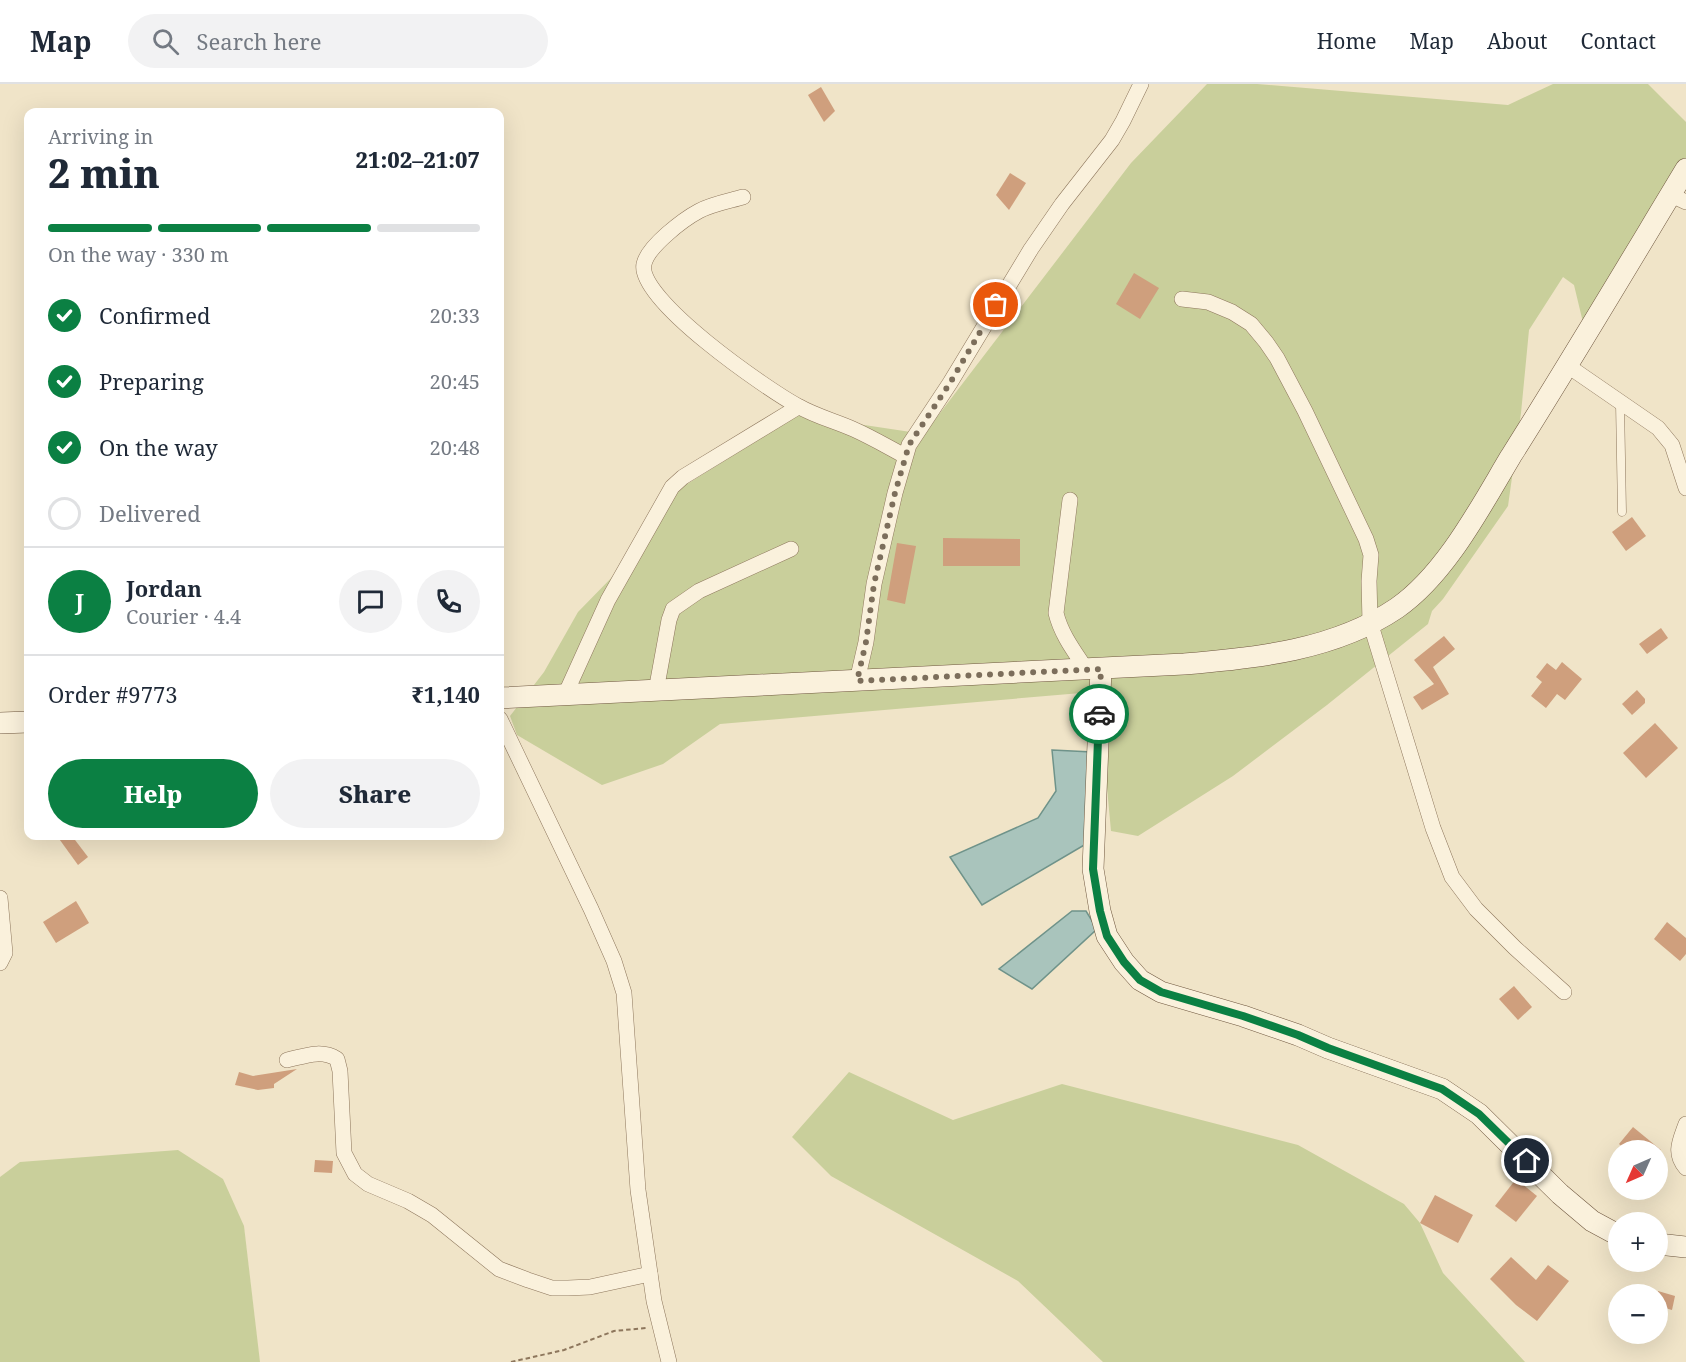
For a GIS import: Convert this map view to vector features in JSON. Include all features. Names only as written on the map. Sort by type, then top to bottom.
[{"type":"street","points":[[857,681],[866,642],[874,584],[909,445],[950,383],[1030,249],[1112,140],[1141,84]]},
{"type":"street","points":[[504,698],[1094,669],[1252,658],[1308,646],[1344,634],[1397,608],[1417,591],[1452,551],[1568,366],[1678,198],[1686,169]]},
{"type":"street","points":[[743,197],[700,210],[662,239],[648,255],[644,265],[645,276],[652,289],[687,326],[713,348],[798,406],[855,430],[905,456]]},
{"type":"street","points":[[1182,299],[1208,302],[1232,312],[1251,324],[1277,357],[1366,539],[1371,555],[1370,622],[1433,828],[1452,877],[1476,909],[1564,992]]},
{"type":"street","points":[[1568,366],[1658,428],[1672,445],[1686,488]]},
{"type":"street","points":[[566,695],[608,600],[672,487],[683,477],[798,406]]},
{"type":"street","points":[[1070,500],[1056,613],[1059,627],[1094,669],[1093,869],[1107,936],[1124,962],[1140,980],[1161,992],[1243,1016],[1442,1089],[1479,1114],[1560,1194],[1592,1221],[1608,1230]]},
{"type":"street","points":[[656,691],[673,609],[699,591],[791,549]]},
{"type":"street","points":[[0,723],[24,722]]},
{"type":"street","points":[[504,727],[591,909],[614,961],[624,993],[638,1190],[650,1274],[669,1362]]},
{"type":"street","points":[[0,898],[5,953],[0,963]]},
{"type":"street","points":[[287,1060],[318,1053],[329,1054],[337,1059],[340,1071],[344,1153],[355,1174],[368,1184],[408,1201],[432,1215],[500,1269],[544,1285],[568,1288],[590,1287],[650,1274]]},
{"type":"street","points":[[1686,1125],[1678,1148],[1681,1161],[1686,1168]]},
{"type":"street","points":[[1668,1245],[1686,1247]]},
{"type":"lane","points":[[1620,401],[1622,512]]},
{"type":"path","points":[[511,1362],[564,1350],[614,1332],[660,1326]]},
{"type":"green space","points":[[1207,84],[1257,84],[1508,105],[1553,84],[1648,84],[1686,122],[1686,162],[1586,335],[1574,285],[1563,277],[1529,330],[1521,413],[1508,506],[1443,599],[1432,611],[1428,624],[1233,776],[1138,836],[1111,831],[1102,733],[1093,692],[720,724],[663,764],[602,785],[517,735],[510,716],[544,672],[578,612],[618,571],[663,499],[798,415],[924,434],[1131,163]]},
{"type":"green space","points":[[849,1072],[953,1120],[1062,1084],[1298,1145],[1404,1204],[1420,1223],[1443,1273],[1525,1362],[1103,1362],[1018,1281],[831,1176],[792,1137]]},
{"type":"green space","points":[[178,1150],[223,1179],[244,1226],[260,1362],[0,1362],[0,1177],[20,1162]]},
{"type":"water","points":[[1052,750],[1092,752],[1086,844],[982,905],[950,857],[1038,818],[1056,791]]},
{"type":"water","points":[[1072,911],[1086,911],[1097,929],[1032,989],[999,969]]},
{"type":"building","points":[[821,87],[835,111],[824,122],[808,95]]},
{"type":"building","points":[[1010,173],[1026,183],[1009,210],[996,195]]},
{"type":"building","points":[[1134,273],[1159,288],[1140,319],[1116,304]]},
{"type":"building","points":[[1632,517],[1646,536],[1626,551],[1612,532]]},
{"type":"building","points":[[943,538],[1020,539],[1020,566],[943,566]]},
{"type":"building","points":[[897,543],[916,546],[905,604],[887,600]]},
{"type":"building","points":[[1661,628],[1668,638],[1647,654],[1639,644]]},
{"type":"building","points":[[1444,636],[1455,649],[1433,667],[1449,694],[1422,710],[1413,697],[1434,684],[1414,660]]},
{"type":"building","points":[[1562,662],[1582,679],[1565,700],[1557,694],[1546,708],[1531,696],[1542,682],[1536,677],[1547,663],[1556,670]]},
{"type":"building","points":[[1637,690],[1645,699],[1645,703],[1632,715],[1622,704]]},
{"type":"building","points":[[1655,723],[1678,748],[1646,778],[1623,753]]},
{"type":"building","points":[[60,840],[75,840],[88,857],[78,865]]},
{"type":"building","points":[[76,901],[89,923],[56,943],[43,922]]},
{"type":"building","points":[[1667,922],[1686,938],[1686,954],[1680,961],[1654,939]]},
{"type":"building","points":[[1514,986],[1532,1007],[1518,1020],[1499,999]]},
{"type":"building","points":[[297,1069],[274,1084],[274,1088],[258,1090],[235,1085],[239,1072],[253,1076]]},
{"type":"building","points":[[1633,1127],[1649,1140],[1622,1140]]},
{"type":"building","points":[[315,1160],[333,1161],[332,1173],[314,1172]]},
{"type":"building","points":[[1516,1179],[1537,1196],[1516,1222],[1495,1206]]},
{"type":"building","points":[[1435,1195],[1473,1215],[1458,1243],[1420,1223]]},
{"type":"building","points":[[1511,1257],[1536,1280],[1548,1265],[1569,1281],[1537,1321],[1516,1305],[1490,1279]]},
{"type":"building","points":[[1668,1294],[1675,1296],[1672,1310],[1668,1309]]},
{"type":"way so far","points":[[996,305],[950,383],[920,426],[903,461],[874,584],[866,642],[857,681],[1101,669],[1099,714]]},
{"type":"route","points":[[1099,714],[1093,869],[1107,936],[1124,962],[1140,980],[1161,992],[1243,1016],[1442,1089],[1479,1114],[1527,1161]]}]
